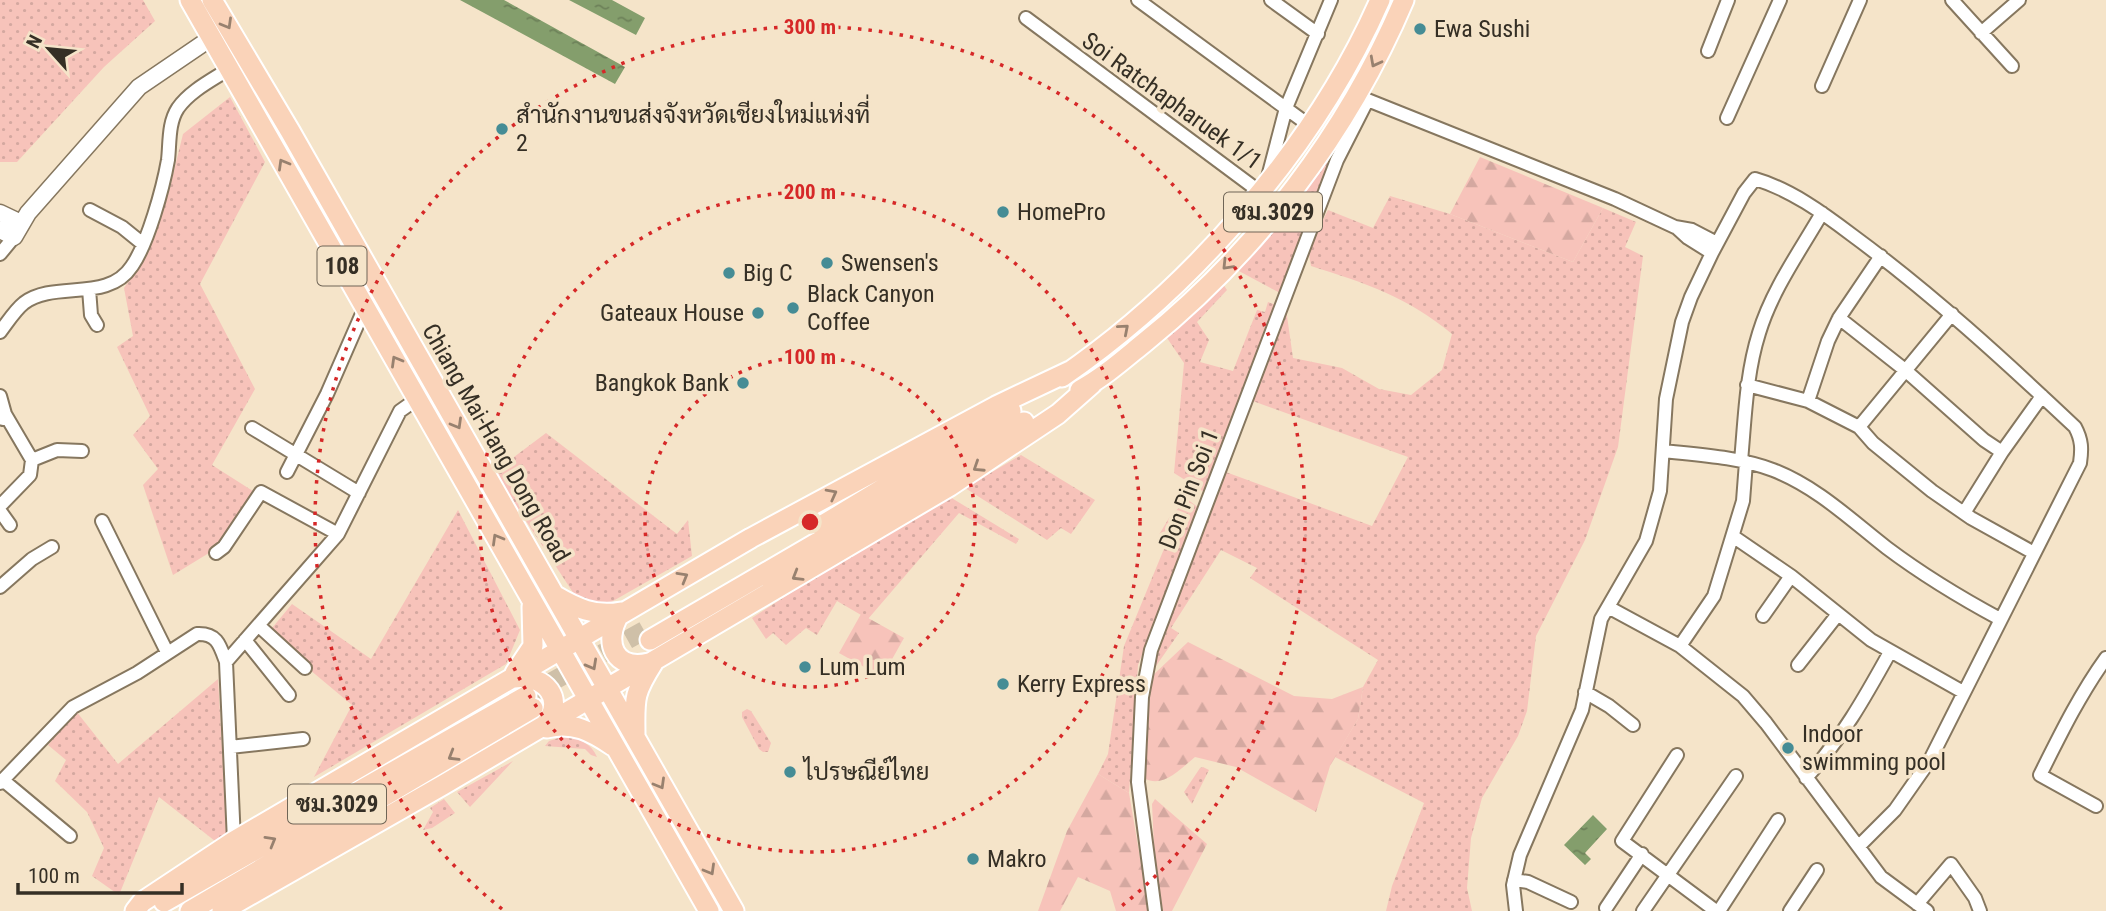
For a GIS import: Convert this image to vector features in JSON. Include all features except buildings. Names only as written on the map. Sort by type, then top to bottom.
[{"type":"main road","name":"Chiang Mai-Hang Dong Road","points":[[190,0],[709,911]]},
{"type":"main road","name":"Chiang Mai-Hang Dong Road","points":[[212,0],[297,142],[734,911]]},
{"type":"main road","name":"ชม.3029","points":[[1380,0],[1340,78],[1310,126],[1263,188],[1207,251],[1109,342],[996,421],[648,635],[1092,384],[1154,334],[1196,297],[1329,155],[1362,98],[1404,0]]},
{"type":"main road","points":[[226,64],[241,48]]},
{"type":"main road","points":[[135,911],[142,902],[234,841],[509,678],[561,651],[621,613],[807,507],[996,406],[1070,371]]},
{"type":"main road","points":[[223,911],[950,486],[1058,414],[1092,384]]},
{"type":"main road","points":[[554,594],[589,612],[621,613]]},
{"type":"main road","points":[[509,678],[522,665],[533,646],[531,598]]},
{"type":"main road","points":[[621,613],[612,627],[611,638],[619,657],[632,664],[653,662]]},
{"type":"main road","points":[[635,739],[634,701],[639,685],[653,662]]},
{"type":"main road","points":[[509,678],[527,676],[547,685],[553,712],[539,728]]},
{"type":"main road","name":"ชม.3029","points":[[148,911],[529,702],[190,911]]},
{"type":"main road","points":[[539,728],[577,727],[617,749]]},
{"type":"street","points":[[1138,0],[1310,126]]},
{"type":"street","points":[[1271,0],[1318,34]]},
{"type":"street","points":[[1263,188],[1286,107],[1331,0]]},
{"type":"street","points":[[1708,51],[1728,0]]},
{"type":"street","points":[[1727,118],[1780,0]]},
{"type":"street","points":[[1822,86],[1860,0]]},
{"type":"street","points":[[1952,0],[2011,66]]},
{"type":"street","points":[[1981,33],[2019,0]]},
{"type":"street","name":"Soi Ratchapharuek 1/1","points":[[1026,18],[1263,188]]},
{"type":"street","points":[[0,254],[12,230],[139,88],[211,38]]},
{"type":"street","points":[[0,332],[24,304],[42,295],[89,289],[117,281],[131,269],[143,244],[162,187],[172,124],[178,107],[226,64]]},
{"type":"street","points":[[1362,98],[1615,199],[1675,227],[1688,238],[1714,248]]},
{"type":"street","name":"Don Pin Soi 1","points":[[1155,911],[1138,782],[1142,697],[1151,650],[1329,155]]},
{"type":"street","points":[[1516,911],[1514,880],[1520,855],[1582,710],[1599,628],[1646,541],[1660,491],[1666,399],[1682,323],[1714,248],[1744,193],[1755,179],[1770,183],[1822,213],[1881,256],[1952,314],[2075,427],[2082,450],[2080,464],[1930,760],[1895,810],[1859,846]]},
{"type":"street","points":[[90,210],[122,228],[143,244]]},
{"type":"street","points":[[0,213],[12,230]]},
{"type":"street","points":[[1680,646],[1714,596],[1734,537],[1743,500],[1747,385],[1760,330],[1776,293],[1822,213]]},
{"type":"street","points":[[1808,401],[1828,341],[1839,318],[1881,256]]},
{"type":"street","points":[[89,289],[91,315],[97,325]]},
{"type":"street","points":[[287,472],[327,394],[365,307]]},
{"type":"street","points":[[1859,427],[1952,314]]},
{"type":"street","points":[[1839,318],[1905,370],[1984,440],[2002,452]]},
{"type":"street","points":[[1747,385],[1808,401],[1859,427],[1872,443],[1932,491],[1964,513],[2034,553]]},
{"type":"street","points":[[0,396],[3,418],[32,460],[30,475],[0,508],[10,525]]},
{"type":"street","points":[[1964,513],[2002,452],[2042,396]]},
{"type":"street","points":[[226,662],[338,534],[400,411],[417,399]]},
{"type":"street","points":[[252,428],[359,493]]},
{"type":"street","points":[[32,460],[57,450],[82,451]]},
{"type":"street","points":[[1663,451],[1743,461],[1773,470],[1800,483],[1948,591],[2000,620]]},
{"type":"street","points":[[216,553],[224,547],[261,492],[338,534]]},
{"type":"street","points":[[102,521],[167,652]]},
{"type":"street","points":[[1734,537],[1791,576],[1890,652],[1964,692]]},
{"type":"street","points":[[0,587],[32,559],[52,547]]},
{"type":"street","points":[[1763,617],[1791,576]]},
{"type":"street","points":[[1608,607],[1680,646],[1743,696],[1881,877],[1922,908],[1951,864],[1975,898],[1980,911]]},
{"type":"street","points":[[1798,665],[1838,614]]},
{"type":"street","points":[[260,626],[305,668]]},
{"type":"street","points":[[70,836],[2,782],[73,707],[137,673],[197,634],[207,634],[214,636],[219,643],[226,662],[234,841]]},
{"type":"street","points":[[245,640],[289,695]]},
{"type":"street","points":[[1806,778],[1853,719],[1890,652]]},
{"type":"street","points":[[2096,806],[2040,775],[2068,721],[2106,658]]},
{"type":"street","points":[[1585,692],[1633,725]]},
{"type":"street","points":[[230,747],[303,739]]},
{"type":"street","points":[[1677,755],[1622,838],[1625,843],[1717,911],[1778,820]]},
{"type":"street","points":[[1643,911],[1736,776]]},
{"type":"street","points":[[1606,908],[1642,855]]},
{"type":"street","points":[[1790,911],[1817,870]]},
{"type":"street","points":[[1514,880],[1528,883],[1571,902]]},
{"type":"green space","points":[[0,0],[143,0],[155,21],[104,67],[17,162],[0,162]]},
{"type":"green space","points":[[230,97],[265,162],[200,284],[255,389],[212,465],[256,493],[222,545],[173,575],[143,485],[158,469],[133,435],[150,416],[117,347],[133,336],[124,288],[146,256],[170,187],[183,134]]},
{"type":"green space","points":[[1480,157],[1603,208],[1573,262],[1450,214]]},
{"type":"green space","points":[[1324,160],[1329,164],[1280,293],[1237,270]]},
{"type":"green space","points":[[1390,196],[1450,214],[1573,262],[1603,208],[1636,222],[1625,247],[1643,256],[1618,447],[1585,540],[1536,636],[1527,711],[1518,736],[1482,798],[1471,838],[1467,888],[1472,911],[1386,911],[1392,886],[1424,803],[1335,757],[1358,719],[1363,687],[1378,660],[1250,578],[1257,568],[1221,550],[1171,628],[1179,633],[1156,666],[1152,665],[1223,471],[1372,526],[1408,457],[1250,400],[1286,309],[1293,358],[1342,368],[1379,389],[1411,395],[1442,370],[1452,334],[1436,321],[1368,285],[1311,266],[1308,249],[1328,210],[1373,228]]},
{"type":"green space","points":[[1221,281],[1227,290],[1197,322],[1209,340],[1200,362],[1233,371],[1257,310],[1265,312],[1268,302],[1276,305],[1204,492],[1174,473],[1184,363],[1167,338]]},
{"type":"green space","points":[[546,433],[677,534],[688,520],[692,556],[606,605],[586,601],[574,594],[494,472]]},
{"type":"green space","points":[[1021,455],[1095,500],[1071,534],[1061,528],[1047,540],[965,488]]},
{"type":"green space","points":[[950,497],[1019,539],[1016,544],[959,513],[868,619],[837,601],[817,635],[806,628],[786,645],[773,633],[766,639],[752,618]]},
{"type":"green space","points":[[1187,499],[1199,508],[1138,665],[1129,793],[1098,774],[1108,754],[1124,646],[1166,544],[1157,538],[1169,518]]},
{"type":"green space","points":[[458,510],[520,630],[506,664],[314,777],[352,705],[267,634],[292,604],[371,659]]},
{"type":"green space","points":[[861,614],[904,638],[882,677],[839,653]]},
{"type":"green space","points":[[1188,642],[1294,696],[1332,699],[1363,687],[1358,719],[1330,766],[1316,812],[1236,767],[1195,757],[1165,779],[1151,781],[1144,778],[1151,677]]},
{"type":"green space","points":[[218,679],[227,833],[215,841],[159,797],[119,895],[92,876],[104,848],[87,812],[55,781],[66,760],[48,745],[76,711],[118,764]]},
{"type":"green space","points":[[747,709],[751,711],[771,743],[768,752],[759,749],[742,717],[742,712]]},
{"type":"green space","points":[[565,736],[584,742],[597,757],[585,749],[545,746],[549,741]]},
{"type":"green space","points":[[513,761],[470,807],[457,792]]},
{"type":"green space","points":[[1203,767],[1209,770],[1192,804],[1184,792]]},
{"type":"green space","points":[[1098,774],[1129,793],[1149,911],[1116,911],[1110,891],[1078,877],[1060,911],[1038,911],[1067,831]]},
{"type":"green space","points":[[444,799],[455,813],[432,828],[423,830],[433,812],[430,808]]},
{"type":"green space","points":[[1155,799],[1207,844],[1172,911],[1163,911],[1155,867],[1152,804]]},
{"type":"water","points":[[460,0],[504,0],[625,67],[615,84]]},
{"type":"water","points":[[569,0],[612,0],[645,18],[636,35]]},
{"type":"water","points":[[1593,815],[1607,829],[1585,853],[1591,859],[1585,865],[1564,845]]},
{"type":"tunnel","points":[[526,696],[645,630]]},
{"type":"place","name":"Ewa Sushi","points":[[1420,29]]},
{"type":"place","name":"สำนักงานขนส่งจังหวัดเชียงใหม่แห่งที่ 2","points":[[502,129]]},
{"type":"place","name":"HomePro","points":[[1003,212]]},
{"type":"place","name":"Swensen's","points":[[827,263]]},
{"type":"place","name":"Big C","points":[[729,273]]},
{"type":"place","name":"Black Canyon Coffee","points":[[793,308]]},
{"type":"place","name":"Gateaux House","points":[[758,313]]},
{"type":"place","name":"Bangkok Bank","points":[[743,383]]},
{"type":"place","name":"Lum Lum","points":[[805,667]]},
{"type":"place","name":"Kerry Express","points":[[1003,684]]},
{"type":"place","name":"Indoor swimming pool","points":[[1788,748]]},
{"type":"place","name":"ไปรษณีย์ไทย","points":[[790,772]]},
{"type":"place","name":"Makro","points":[[973,859]]}]
